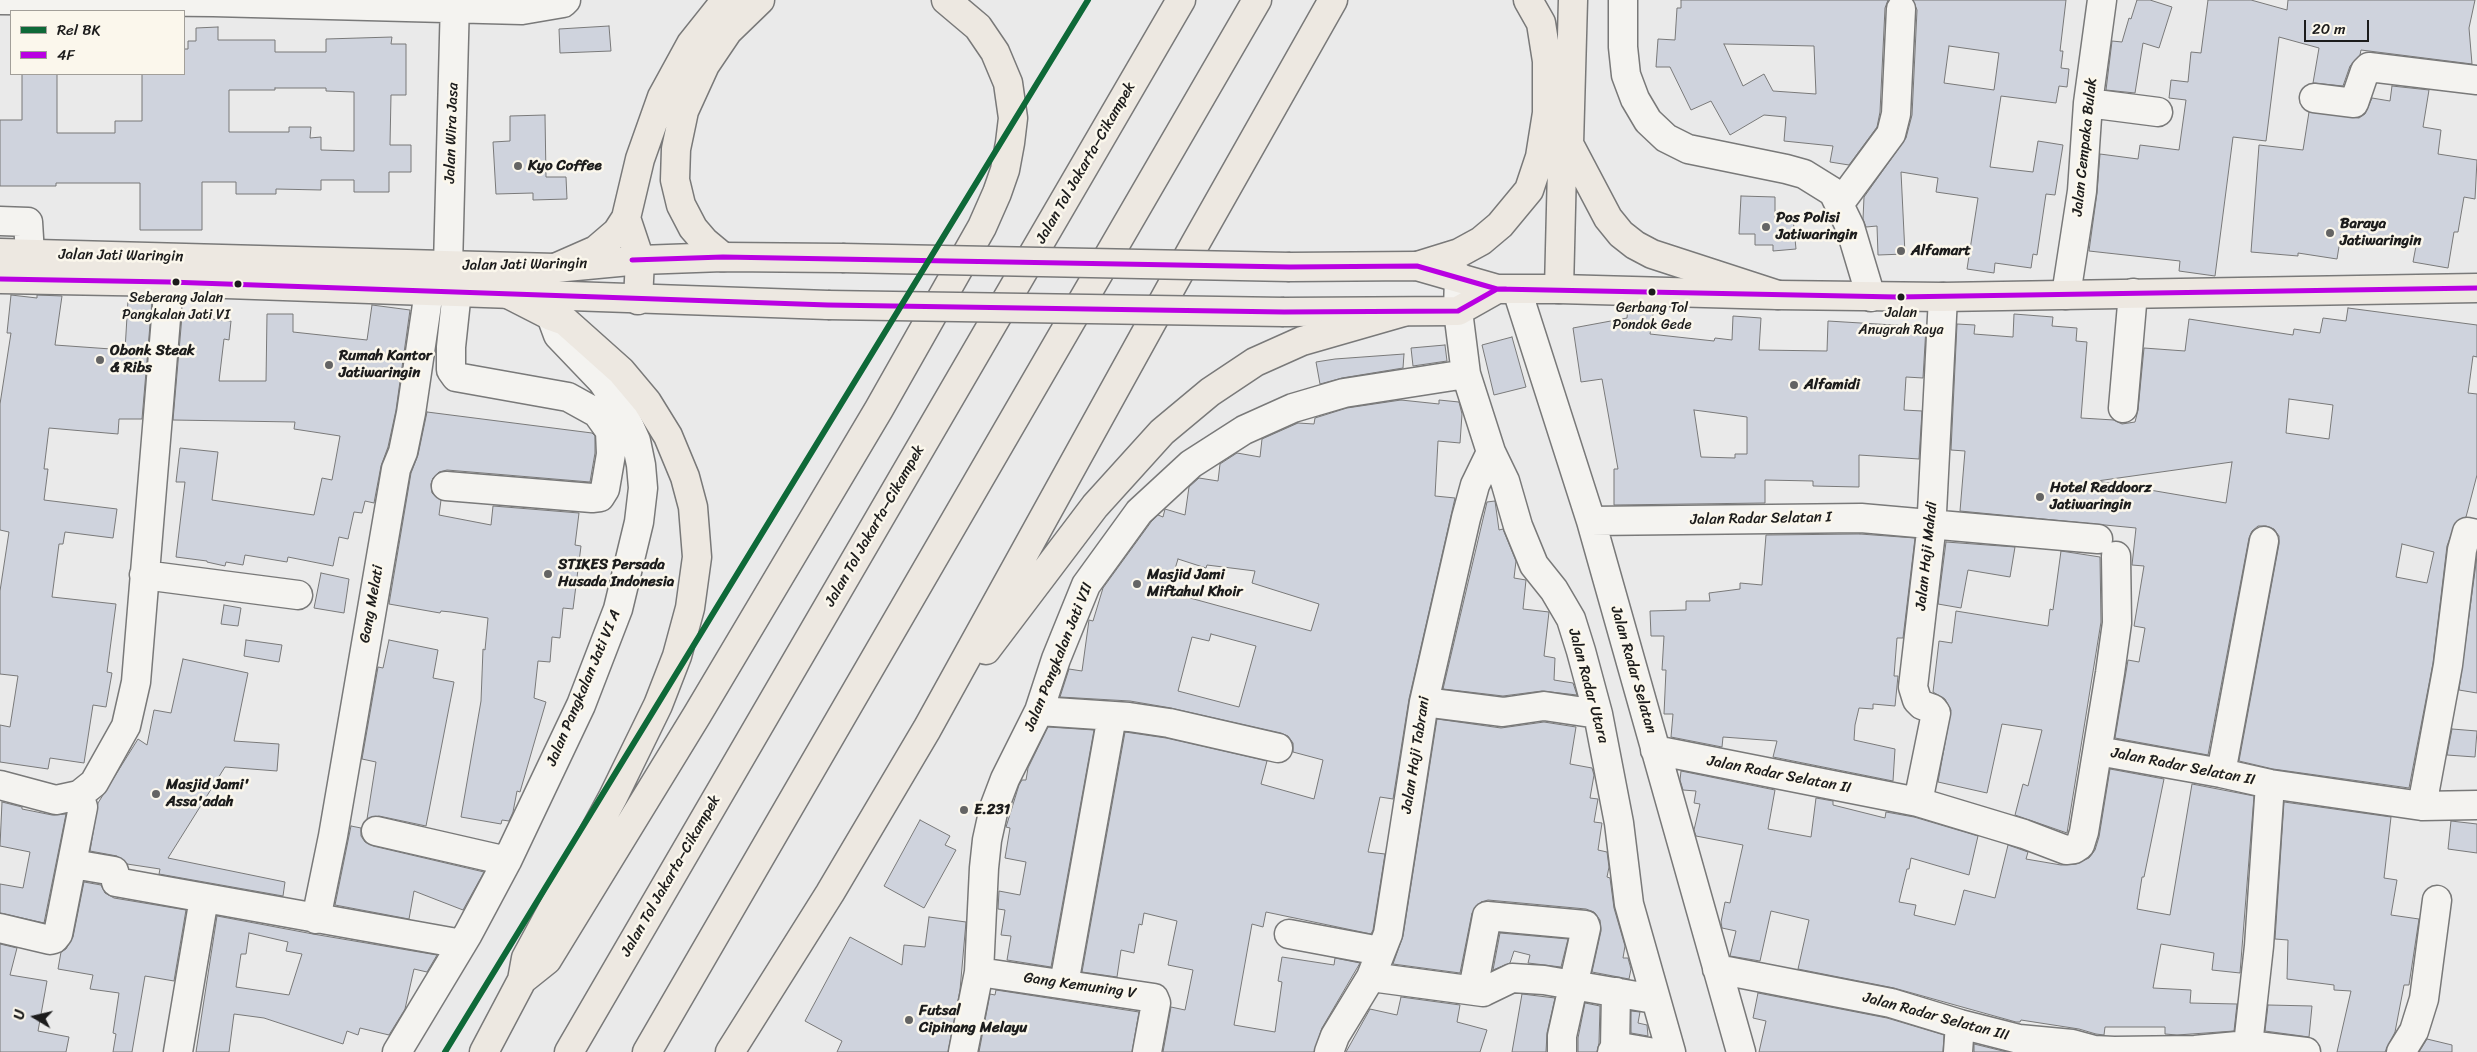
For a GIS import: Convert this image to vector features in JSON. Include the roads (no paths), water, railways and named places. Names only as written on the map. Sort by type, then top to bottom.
[{"type":"main road","points":[[555,268],[596,250],[613,236],[626,218],[640,159],[662,97],[691,44],[726,0]]},
{"type":"main road","points":[[723,257],[703,240],[683,210],[675,180],[676,149],[684,111],[704,65],[728,31],[760,0]]},
{"type":"main road","points":[[522,980],[547,960],[651,790],[879,409],[982,227],[997,193],[1006,170],[1010,143],[1012,118],[1008,83],[995,52],[978,27],[946,0]]},
{"type":"main road","name":"Jalan Tol Jakarta–Cikampek","points":[[569,1052],[1181,0]]},
{"type":"main road","points":[[647,1052],[1257,0]]},
{"type":"main road","points":[[730,1052],[830,893],[927,729],[1195,244],[1333,0]]},
{"type":"main road","points":[[1417,266],[1459,253],[1481,241],[1500,225],[1528,190],[1540,157],[1547,113],[1547,61],[1541,23],[1528,0]]},
{"type":"main road","points":[[1558,289],[1562,168],[1569,144],[1573,0]]},
{"type":"main road","points":[[1569,144],[1608,218],[1620,234],[1635,245],[1652,254],[1778,295]]},
{"type":"main road","points":[[626,218],[640,260],[638,300]]},
{"type":"main road","name":"Jalan Jati Waringin","points":[[0,253],[555,268],[640,260],[723,257],[1290,267],[1417,266],[1507,289],[1778,295],[1943,297],[2477,288]]},
{"type":"main road","name":"Jalan Jati Waringin","points":[[0,279],[429,290],[638,300],[828,306],[1284,312],[1458,311],[1507,289]]},
{"type":"main road","points":[[484,1052],[522,980],[526,958],[614,796],[658,704],[680,646],[690,608],[696,572],[696,527],[689,491],[668,436],[648,402],[621,371],[565,320],[551,316],[506,293]]},
{"type":"main road","points":[[927,729],[1096,506],[1162,432],[1210,392],[1255,362],[1302,341],[1403,312]]},
{"type":"main road","points":[[651,790],[658,704]]},
{"type":"street","points":[[0,0],[456,4],[522,10],[563,3],[566,0]]},
{"type":"street","points":[[1622,0],[1623,47],[1626,75],[1634,99],[1648,121],[1666,138],[1688,149],[1804,174],[1833,192],[1850,227],[1871,296]]},
{"type":"street","name":"Jalan Cempaka Bulak","points":[[2066,294],[2082,191],[2088,103],[2102,0]]},
{"type":"street","name":"Jalan Wira Jasa","points":[[448,266],[456,4]]},
{"type":"street","points":[[1840,203],[1891,134],[1896,114],[1901,9]]},
{"type":"street","points":[[2314,98],[2354,103],[2365,71],[2369,67],[2477,80]]},
{"type":"street","points":[[2088,103],[2158,112]]},
{"type":"street","points":[[0,221],[28,222],[30,254]]},
{"type":"street","name":"Jalan Radar Utara","points":[[1459,277],[1458,311],[1466,374],[1491,452],[1506,481],[1518,526],[1534,565],[1554,590],[1571,619],[1598,714],[1619,823],[1629,904],[1654,999],[1671,1052]]},
{"type":"street","points":[[0,785],[56,800],[80,795],[94,783],[126,726],[136,682],[169,282]]},
{"type":"street","name":"Jalan Radar Selatan","points":[[1507,289],[1591,521],[1741,1052]]},
{"type":"street","name":"Gang Melati","points":[[316,919],[333,836],[396,469],[403,452],[411,414],[429,290]]},
{"type":"street","points":[[446,486],[592,498],[600,497],[605,490],[611,454],[610,431],[597,413],[568,396],[456,378],[451,370],[451,362],[458,291]]},
{"type":"street","points":[[2123,408],[2133,293]]},
{"type":"street","name":"Jalan Haji Mahdi","points":[[1918,802],[1936,713],[1933,709],[1922,705],[1917,700],[1914,687],[1931,528],[1943,297]]},
{"type":"street","name":"Jalan Pangkalan Jati VI A","points":[[397,1052],[462,944],[507,861],[581,705],[618,609],[639,522],[643,488],[636,441],[623,412],[602,381],[558,335],[551,316]]},
{"type":"street","name":"Jalan Pangkalan Jati VII","points":[[963,1052],[979,972],[984,868],[987,840],[994,808],[1005,779],[1039,712],[1056,659],[1086,585],[1139,512],[1191,464],[1244,430],[1293,408],[1344,393],[1466,374]]},
{"type":"street","name":"Jalan Haji Tabrani","points":[[1329,1052],[1335,1036],[1371,977],[1388,934],[1424,702],[1470,501],[1475,485],[1491,452]]},
{"type":"street","name":"Jalan Radar Selatan I","points":[[1591,521],[1861,518],[1931,528]]},
{"type":"street","points":[[1931,528],[2054,545]]},
{"type":"street","points":[[1931,528],[2107,547],[2117,622],[2098,751]]},
{"type":"street","points":[[2422,806],[2447,673],[2462,550],[2467,532],[2477,534]]},
{"type":"street","points":[[2221,773],[2264,541]]},
{"type":"street","points":[[144,574],[298,595]]},
{"type":"street","points":[[1424,702],[1503,712],[1544,706],[1598,714]]},
{"type":"street","points":[[1039,712],[1112,716],[1168,723],[1278,748]]},
{"type":"street","points":[[1064,984],[1112,716]]},
{"type":"street","name":"Jalan Radar Selatan II","points":[[1655,750],[1918,802],[2024,834],[2066,850],[2074,849],[2080,845],[2098,751],[2221,773],[2270,784],[2259,946],[2233,1048]]},
{"type":"street","points":[[2270,784],[2422,806],[2477,805]]},
{"type":"street","points":[[0,928],[50,940],[54,939],[58,934],[83,807],[80,795]]},
{"type":"street","points":[[376,831],[507,861]]},
{"type":"street","points":[[73,864],[114,871],[116,882],[462,944]]},
{"type":"street","points":[[178,1052],[204,898]]},
{"type":"street","points":[[2401,1052],[2414,1030],[2424,999],[2437,900]]},
{"type":"street","points":[[1483,992],[1476,987],[1475,979],[1486,918],[1490,915],[1584,925],[1586,928],[1572,984],[1562,1036],[1562,1052]]},
{"type":"street","points":[[1289,934],[1380,951]]},
{"type":"street","name":"Jalan Radar Selatan III","points":[[1717,969],[1891,1002],[1960,1024],[2019,1039],[2072,1044],[2094,1051],[2233,1048],[2306,1052]]},
{"type":"street","name":"Gang Kemuning V","points":[[979,972],[1127,992],[1156,999],[1147,1052]]},
{"type":"street","points":[[1371,977],[1483,992],[1512,978],[1572,984],[1654,999]]},
{"type":"street","points":[[1616,992],[1614,1050],[1649,1052]]},
{"type":"street","points":[[1958,1052],[1960,1024]]},
{"type":"rail line","name":"BK","points":[[445,1052],[1088,0]]},
{"type":"place","name":"Kyo Coffee","points":[[518,166]]},
{"type":"place","name":"Pos Polisi Jatiwaringin","points":[[1766,227]]},
{"type":"place","name":"Baraya Jatiwaringin","points":[[2330,233]]},
{"type":"place","name":"Alfamart","points":[[1901,251]]},
{"type":"place","name":"Seberang Jalan Pangkalan Jati VI","points":[[176,282]]},
{"type":"place","name":"Gerbang Tol Pondok Gede","points":[[1652,292]]},
{"type":"place","name":"Jalan Anugrah Raya","points":[[1901,297]]},
{"type":"place","name":"Obonk Steak & Ribs","points":[[100,360]]},
{"type":"place","name":"Rumah Kantor Jatiwaringin","points":[[329,365]]},
{"type":"place","name":"Alfamidi","points":[[1794,385]]},
{"type":"place","name":"Hotel Reddoorz Jatiwaringin","points":[[2040,497]]},
{"type":"place","name":"STIKES Persada Husada Indonesia","points":[[548,574]]},
{"type":"place","name":"Masjid Jami Miftahul Khoir","points":[[1137,584]]},
{"type":"place","name":"Masjid Jami' Assa'adah","points":[[156,794]]},
{"type":"place","name":"E.231","points":[[964,810]]},
{"type":"place","name":"Futsal Cipinang Melayu","points":[[909,1020]]}]
